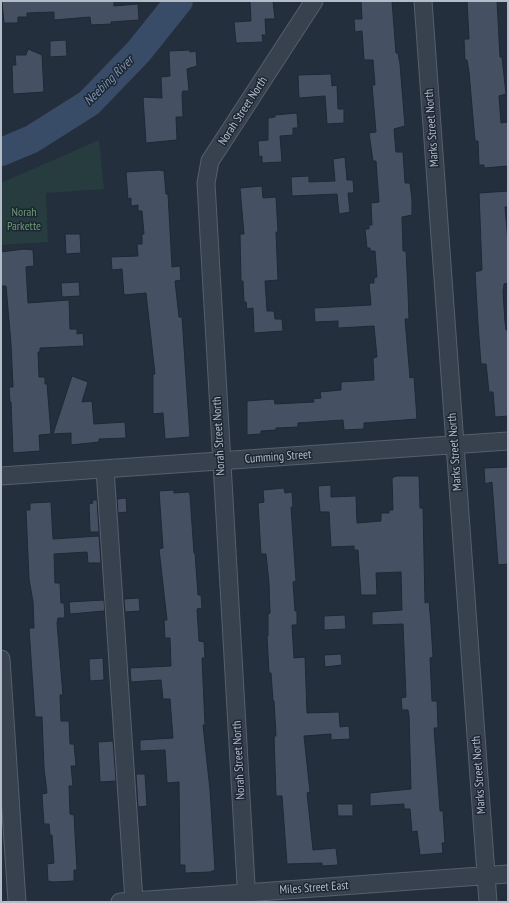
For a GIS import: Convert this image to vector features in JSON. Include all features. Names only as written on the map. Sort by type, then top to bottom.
[{"type":"street","name":"Norah Street North","points":[[247,897],[206,183],[210,161],[314,1]]},
{"type":"street","name":"Marks Street North","points":[[424,1],[488,902]]},
{"type":"street","name":"Cumming Street","points":[[1,476],[508,441]]},
{"type":"street","points":[[104,469],[127,902]]},
{"type":"street","points":[[1,659],[17,902]]},
{"type":"street","name":"Miles Street East","points":[[127,902],[247,897],[508,874]]},
{"type":"green space","name":"Norah Parkette","points":[[99,140],[104,189],[46,193],[48,242],[1,245],[1,183]]},
{"type":"building","points":[[2,1],[114,1],[114,6],[138,4],[139,20],[91,25],[90,17],[54,20],[54,12],[27,13],[27,17],[18,17],[18,23],[4,23]]},
{"type":"building","points":[[250,1],[273,1],[275,19],[265,19],[266,35],[262,35],[263,42],[236,43],[234,22],[251,21]]},
{"type":"building","points":[[361,1],[392,1],[396,53],[398,53],[400,64],[405,126],[394,129],[396,152],[403,152],[405,183],[410,183],[412,200],[412,215],[402,217],[403,251],[406,251],[409,319],[405,319],[410,378],[414,377],[417,419],[364,423],[364,429],[344,430],[343,420],[298,423],[298,427],[276,428],[276,430],[261,431],[261,434],[247,435],[247,401],[274,399],[275,404],[314,402],[313,399],[321,398],[320,392],[341,390],[341,382],[374,380],[373,358],[377,357],[374,326],[338,328],[338,321],[315,322],[314,308],[371,305],[369,283],[374,283],[374,278],[377,277],[375,251],[370,251],[370,248],[367,248],[365,229],[369,229],[369,225],[372,225],[371,203],[379,202],[376,161],[373,161],[369,133],[376,132],[372,85],[375,85],[373,60],[364,60],[362,31],[355,32],[354,19],[362,19]]},
{"type":"building","points":[[467,1],[497,1],[500,57],[502,57],[506,94],[499,96],[501,123],[508,122],[508,166],[484,168],[484,165],[479,165],[478,141],[475,141],[469,72],[467,60],[465,60],[464,39],[469,39]]},
{"type":"building","points":[[66,40],[67,56],[50,57],[50,41]]},
{"type":"building","points":[[28,49],[42,55],[44,92],[13,94],[12,65],[16,65],[15,55],[26,55]]},
{"type":"building","points":[[190,50],[190,52],[196,51],[197,66],[187,69],[189,91],[183,91],[182,94],[183,117],[176,117],[177,140],[146,143],[143,97],[162,98],[161,77],[170,76],[169,51]]},
{"type":"building","points":[[331,74],[332,86],[337,85],[338,109],[344,109],[344,123],[327,124],[325,96],[299,98],[298,75]]},
{"type":"building","points":[[297,113],[298,128],[293,128],[293,135],[280,136],[282,162],[262,163],[262,156],[259,157],[258,141],[268,140],[268,118],[275,117],[275,115]]},
{"type":"building","points":[[345,157],[347,180],[353,180],[354,193],[348,193],[350,212],[339,214],[337,194],[292,196],[291,177],[309,176],[309,182],[335,181],[333,159]]},
{"type":"building","points":[[164,171],[166,194],[168,194],[172,267],[180,266],[181,280],[175,281],[179,317],[182,317],[190,437],[165,439],[163,413],[153,414],[153,374],[155,374],[146,293],[124,295],[122,269],[112,270],[111,257],[138,256],[137,244],[142,244],[142,234],[144,234],[142,211],[138,211],[138,205],[131,206],[131,198],[128,199],[126,172]]},
{"type":"building","points":[[262,186],[263,198],[276,197],[278,232],[276,232],[278,280],[265,281],[267,311],[274,311],[275,319],[282,319],[283,331],[254,333],[253,308],[247,309],[246,302],[244,302],[243,281],[241,281],[240,234],[244,234],[240,188]]},
{"type":"building","points":[[508,191],[508,207],[505,207],[508,242],[508,283],[504,284],[503,292],[506,330],[508,330],[508,416],[495,417],[493,392],[489,392],[486,364],[481,364],[478,324],[475,272],[482,270],[479,193]]},
{"type":"building","points":[[65,234],[80,234],[81,253],[66,254]]},
{"type":"building","points":[[24,249],[33,250],[34,266],[26,267],[28,303],[69,300],[70,329],[77,329],[77,334],[83,333],[84,346],[40,348],[40,352],[38,352],[39,377],[45,377],[45,384],[47,384],[51,434],[39,435],[40,451],[13,453],[9,387],[13,387],[11,344],[6,286],[1,286],[1,252]]},
{"type":"building","points":[[79,282],[80,296],[62,297],[61,283]]},
{"type":"building","points":[[72,376],[88,382],[82,402],[92,401],[94,424],[125,422],[126,438],[99,439],[99,442],[71,445],[71,433],[53,434]]},
{"type":"building","points":[[508,467],[508,564],[498,565],[492,482],[485,484],[484,468]]},
{"type":"building","points":[[396,476],[419,476],[420,508],[423,508],[425,603],[429,602],[431,624],[433,657],[430,658],[432,701],[437,701],[438,728],[434,728],[440,811],[443,811],[445,843],[442,843],[443,853],[420,855],[417,831],[412,832],[410,809],[404,809],[404,804],[370,806],[370,793],[411,789],[409,716],[408,710],[402,710],[401,698],[406,697],[403,624],[372,625],[372,612],[402,610],[401,572],[376,573],[377,595],[361,595],[358,550],[354,550],[354,546],[331,547],[329,512],[320,512],[318,486],[331,485],[331,497],[356,496],[357,523],[381,521],[381,513],[389,513],[389,510],[393,510],[392,478]]},
{"type":"building","points":[[284,488],[285,493],[292,492],[293,507],[291,507],[296,581],[293,582],[295,611],[297,611],[297,625],[292,625],[294,658],[305,657],[307,713],[339,712],[340,727],[349,726],[350,739],[331,740],[331,734],[304,736],[310,792],[307,793],[313,850],[336,848],[338,865],[322,866],[322,863],[287,864],[282,796],[276,796],[274,736],[276,736],[271,673],[269,673],[267,636],[268,614],[270,613],[269,583],[266,554],[261,554],[258,503],[264,502],[263,490]]},
{"type":"building","points":[[174,490],[174,493],[189,492],[190,495],[198,595],[201,595],[202,608],[197,609],[199,641],[204,642],[205,658],[202,658],[205,725],[203,725],[210,790],[215,870],[210,872],[185,873],[185,865],[180,865],[179,782],[167,783],[165,750],[140,751],[140,740],[173,738],[170,699],[163,699],[161,680],[131,682],[130,668],[171,666],[170,638],[165,638],[164,620],[167,620],[159,549],[163,548],[159,491]]},
{"type":"building","points":[[126,498],[127,512],[118,513],[117,499]]},
{"type":"building","points":[[92,500],[97,500],[99,532],[90,532],[89,504],[93,503]]},
{"type":"building","points":[[51,502],[53,539],[99,536],[101,563],[88,563],[87,552],[54,554],[55,583],[60,583],[61,603],[64,603],[65,618],[58,618],[57,623],[63,695],[60,695],[61,721],[69,721],[70,744],[74,744],[76,766],[71,766],[73,786],[69,786],[70,814],[74,815],[77,870],[74,870],[74,881],[53,882],[48,881],[47,864],[54,863],[52,835],[50,835],[49,824],[44,824],[43,810],[42,794],[47,793],[44,768],[42,717],[35,717],[29,628],[34,628],[33,602],[29,579],[26,510],[30,510],[30,503]]},
{"type":"building","points":[[139,598],[140,611],[125,612],[124,599]]},
{"type":"building","points":[[104,600],[105,614],[104,611],[70,614],[69,602]]},
{"type":"building","points":[[345,615],[346,629],[324,630],[324,616]]},
{"type":"building","points":[[341,654],[342,665],[325,667],[324,655]]},
{"type":"building","points":[[103,658],[104,680],[90,681],[89,659]]},
{"type":"building","points":[[113,741],[116,781],[100,782],[98,742]]},
{"type":"building","points":[[136,774],[145,774],[147,806],[138,807]]},
{"type":"building","points":[[337,804],[353,804],[353,816],[338,816]]},
{"type":"waterway","name":"Neebing River","points":[[1,152],[32,139],[89,103],[139,51],[179,1]]}]
